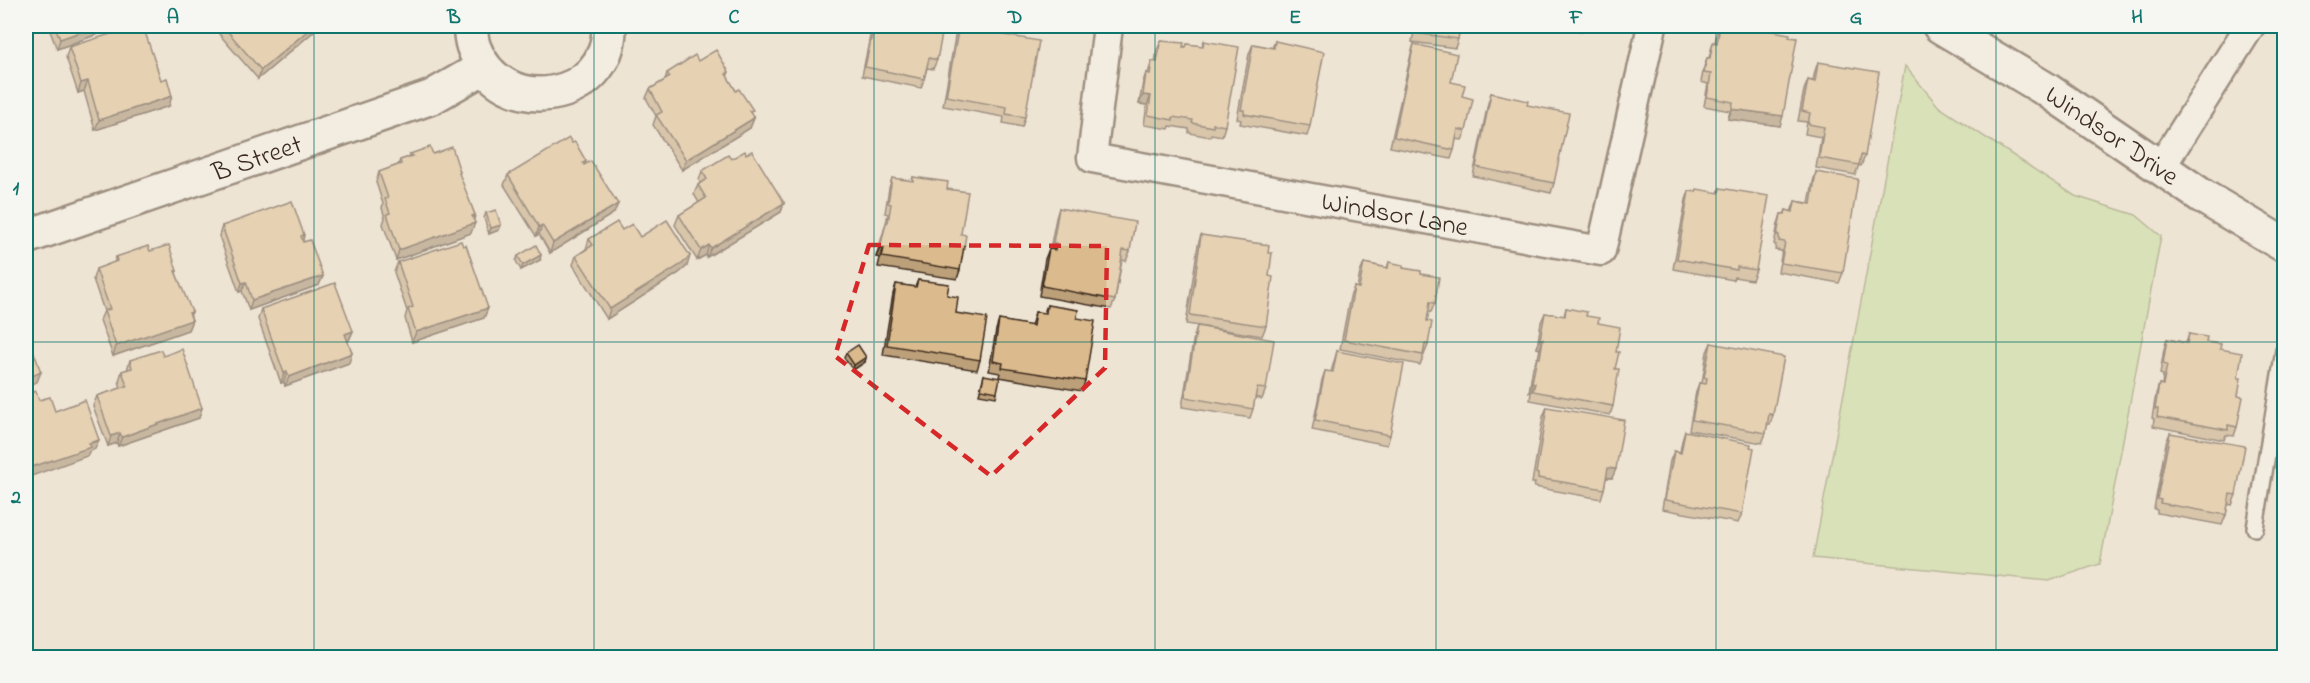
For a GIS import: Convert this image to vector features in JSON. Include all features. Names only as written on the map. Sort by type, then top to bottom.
[{"type":"street","points":[[470,26],[473,47],[484,67],[498,82],[517,91],[537,95],[558,93],[577,84],[593,70],[604,53],[609,26]]},
{"type":"street","name":"Windsor Lane","points":[[1108,26],[1092,158],[1601,251],[1652,26]]},
{"type":"street","name":"Windsor Drive","points":[[1940,26],[2047,90],[2202,196],[2284,245]]},
{"type":"street","points":[[2160,168],[2250,26]]},
{"type":"street","name":"B Street","points":[[26,237],[432,97],[484,67]]},
{"type":"lane","points":[[2255,528],[2284,350]]},
{"type":"highlighted area","points":[[869,245],[1107,246],[1105,368],[991,476],[835,356]]},
{"type":"green space","points":[[1905,66],[1939,107],[2075,196],[2136,215],[2161,236],[2100,564],[2049,581],[1813,558]]},
{"type":"building","points":[[55,26],[97,26],[60,39]]},
{"type":"building","points":[[136,26],[143,26],[161,80],[167,78],[172,96],[99,120],[88,81],[81,83],[69,47]]},
{"type":"building","points":[[223,26],[313,26],[261,70]]},
{"type":"building","points":[[874,26],[932,26],[943,29],[937,60],[929,58],[924,79],[865,67]]},
{"type":"building","points":[[959,26],[982,26],[1005,30],[1004,35],[1039,41],[1025,117],[1006,114],[1007,107],[946,96]]},
{"type":"building","points":[[1417,26],[1460,26],[1458,39],[1416,33]]},
{"type":"building","points":[[1720,26],[1752,28],[1752,26],[1768,26],[1767,30],[1790,34],[1789,37],[1797,38],[1783,116],[1732,109],[1733,102],[1707,97],[1711,74],[1704,73],[1713,42],[1717,43]]},
{"type":"building","points":[[1161,41],[1184,43],[1183,47],[1187,44],[1203,46],[1204,41],[1239,47],[1225,126],[1213,124],[1213,127],[1192,123],[1193,120],[1173,117],[1173,120],[1148,115],[1151,96],[1143,95],[1146,73],[1150,74],[1152,61],[1157,62]]},
{"type":"building","points":[[1275,41],[1324,52],[1310,126],[1244,114],[1244,110],[1241,110],[1253,44],[1274,48]]},
{"type":"building","points":[[1414,44],[1457,54],[1451,82],[1465,85],[1462,96],[1473,99],[1466,131],[1458,129],[1454,150],[1394,137]]},
{"type":"building","points":[[716,50],[729,72],[726,74],[736,91],[739,89],[753,110],[749,111],[754,118],[686,160],[656,115],[662,112],[650,89],[670,77],[667,73],[695,55],[698,61]]},
{"type":"building","points":[[1818,62],[1879,72],[1865,156],[1861,155],[1859,165],[1819,158],[1824,127],[1808,124],[1810,113],[1802,111],[1808,80],[1815,82]]},
{"type":"building","points":[[1491,93],[1528,101],[1527,105],[1569,113],[1554,183],[1476,167]]},
{"type":"building","points":[[569,138],[572,143],[575,142],[586,161],[584,165],[591,161],[618,204],[553,243],[542,225],[539,227],[508,175]]},
{"type":"building","points":[[430,147],[433,154],[452,147],[475,215],[472,216],[475,223],[399,250],[387,214],[390,213],[385,199],[388,198],[379,172],[401,164],[400,160],[413,156],[410,154]]},
{"type":"building","points":[[745,151],[746,154],[752,151],[784,203],[711,248],[709,245],[701,250],[679,215],[706,198],[698,185],[707,179],[702,171],[728,155],[731,159]]},
{"type":"building","points":[[1816,172],[1858,179],[1843,273],[1781,263],[1785,242],[1779,241],[1779,235],[1777,235],[1781,214],[1785,214],[1786,210],[1793,212],[1795,201],[1811,204]]},
{"type":"building","points":[[913,177],[948,182],[947,189],[968,192],[961,234],[966,235],[960,270],[882,257],[884,248],[880,248],[888,222],[892,178],[913,181]]},
{"type":"building","points":[[1720,188],[1769,196],[1756,270],[1737,267],[1737,270],[1677,259],[1689,191],[1696,192],[1697,189],[1719,193]]},
{"type":"building","points":[[292,201],[304,235],[301,236],[303,242],[310,240],[323,276],[252,300],[246,282],[242,283],[222,226]]},
{"type":"building","points":[[1059,208],[1135,222],[1130,251],[1123,250],[1115,300],[1042,286],[1049,249],[1055,250],[1056,243],[1053,243]]},
{"type":"building","points":[[496,210],[501,225],[491,228],[486,213]]},
{"type":"building","points":[[667,220],[690,256],[682,264],[610,309],[576,256],[593,245],[589,239],[617,222],[622,230],[632,224],[640,237]]},
{"type":"building","points":[[1201,235],[1269,245],[1268,253],[1272,253],[1269,276],[1273,277],[1266,326],[1190,315]]},
{"type":"building","points":[[461,241],[463,246],[466,245],[488,308],[416,332],[408,309],[413,307],[398,262]]},
{"type":"building","points":[[169,245],[177,271],[175,271],[192,312],[189,313],[192,320],[116,346],[104,311],[110,309],[96,269],[117,261],[116,257],[148,246],[150,251]]},
{"type":"building","points":[[536,245],[541,255],[523,265],[518,256]]},
{"type":"building","points":[[1389,262],[1403,265],[1403,268],[1421,271],[1421,274],[1439,277],[1435,303],[1430,302],[1427,321],[1432,322],[1428,345],[1425,344],[1423,355],[1344,340],[1354,287],[1359,288],[1364,263],[1388,268]]},
{"type":"building","points":[[918,280],[949,284],[947,295],[958,297],[956,313],[987,318],[980,360],[887,345],[896,284],[916,287]]},
{"type":"building","points":[[335,283],[353,331],[345,334],[352,353],[289,377],[287,372],[284,373],[261,309]]},
{"type":"building","points":[[1047,305],[1078,310],[1077,318],[1095,321],[1085,381],[1002,368],[1003,363],[993,361],[999,320],[1033,326],[1035,312],[1046,313]]},
{"type":"building","points":[[1566,308],[1587,312],[1586,316],[1599,318],[1598,323],[1620,327],[1616,352],[1619,352],[1615,369],[1619,369],[1613,406],[1533,391],[1535,383],[1532,382],[1537,358],[1540,358],[1543,339],[1540,339],[1545,313],[1565,316]]},
{"type":"building","points":[[1197,326],[1274,340],[1266,389],[1257,388],[1253,409],[1185,397]]},
{"type":"building","points":[[26,330],[41,372],[26,378]]},
{"type":"building","points":[[2189,334],[2207,337],[2206,342],[2221,344],[2220,349],[2242,353],[2238,396],[2243,397],[2237,427],[2228,425],[2228,430],[2157,417],[2158,409],[2155,409],[2159,384],[2163,385],[2167,365],[2163,364],[2167,339],[2187,343]]},
{"type":"building","points":[[1711,343],[1784,357],[1773,415],[1769,414],[1766,433],[1692,420],[1699,383],[1706,384],[1707,378],[1704,377]]},
{"type":"building","points":[[858,345],[866,357],[854,365],[846,353]]},
{"type":"building","points":[[182,349],[202,408],[122,437],[120,433],[111,436],[97,396],[127,386],[122,371],[132,368],[130,360],[161,350],[163,356]]},
{"type":"building","points":[[1337,351],[1404,364],[1390,435],[1315,420],[1325,371],[1333,372]]},
{"type":"building","points":[[984,375],[1000,378],[997,392],[981,389]]},
{"type":"building","points":[[36,391],[39,400],[50,397],[55,411],[85,400],[99,440],[89,443],[91,447],[26,469],[26,395]]},
{"type":"building","points":[[1547,407],[1624,420],[1616,469],[1608,468],[1604,489],[1538,478],[1536,473]]},
{"type":"building","points":[[1685,431],[1751,444],[1750,447],[1754,448],[1742,514],[1665,500],[1674,451],[1681,453]]},
{"type":"building","points":[[2170,433],[2245,446],[2236,495],[2230,494],[2226,515],[2160,503],[2161,500],[2157,499]]}]
